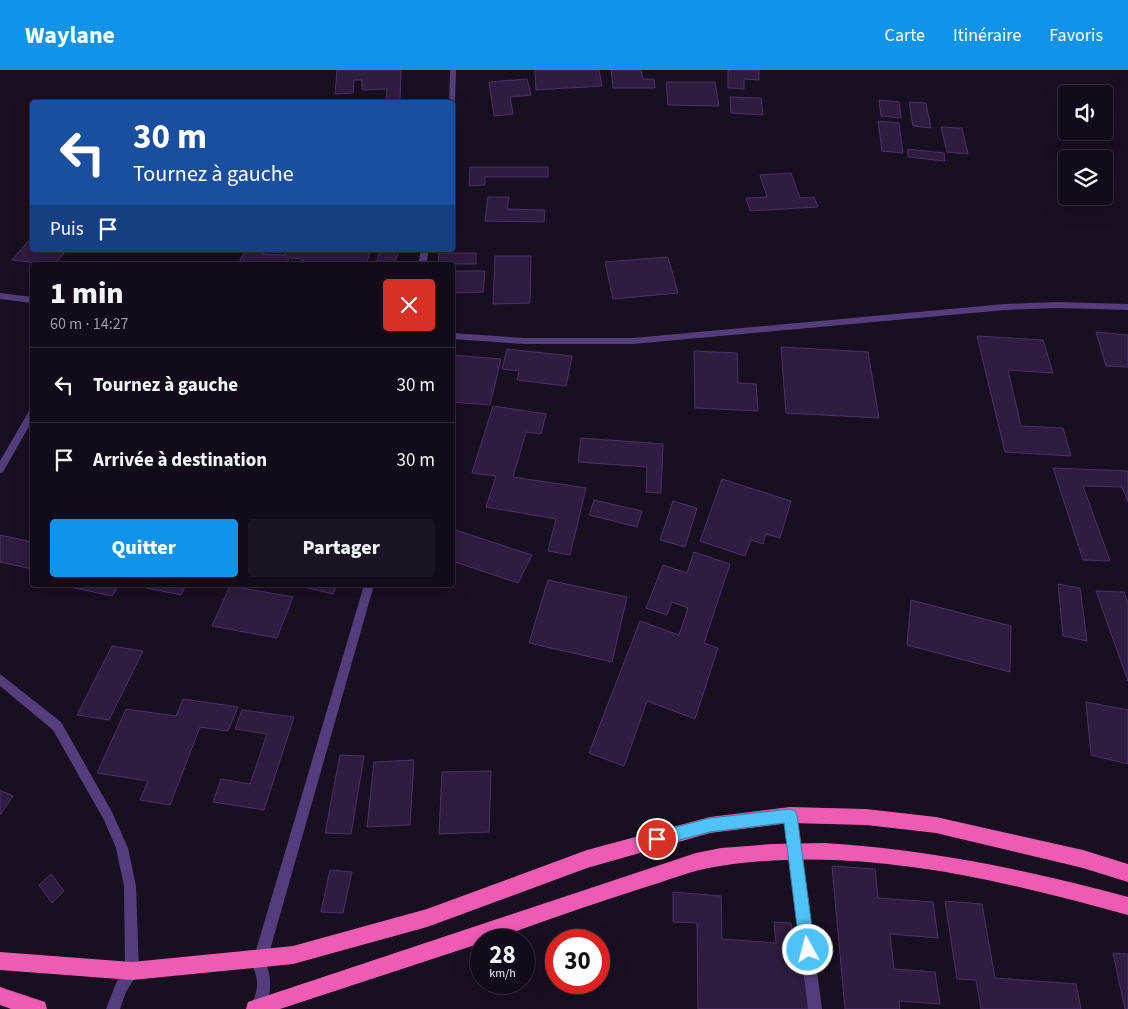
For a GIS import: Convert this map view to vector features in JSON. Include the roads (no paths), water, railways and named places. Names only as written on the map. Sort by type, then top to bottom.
[{"type":"highway","points":[[0,961],[132,971],[293,955],[427,918],[587,859],[710,825],[790,815],[866,817],[936,825],[1083,859],[1128,873]]},
{"type":"highway","points":[[257,1009],[433,952],[623,884],[719,857],[795,851],[866,853],[940,862],[1085,894],[1128,906]]},
{"type":"highway","points":[[0,996],[38,1009]]},
{"type":"street","points":[[452,100],[453,70]]},
{"type":"street","points":[[0,296],[30,300]]},
{"type":"street","points":[[455,336],[524,341],[633,341],[1005,307],[1058,305],[1128,307]]},
{"type":"street","points":[[0,469],[30,417]]},
{"type":"street","points":[[257,1009],[266,982],[259,957],[368,587]]},
{"type":"street","points":[[0,679],[57,726],[108,816],[122,848],[130,886],[132,971],[121,988],[113,1009]]},
{"type":"street","points":[[790,815],[815,1009]]}]
